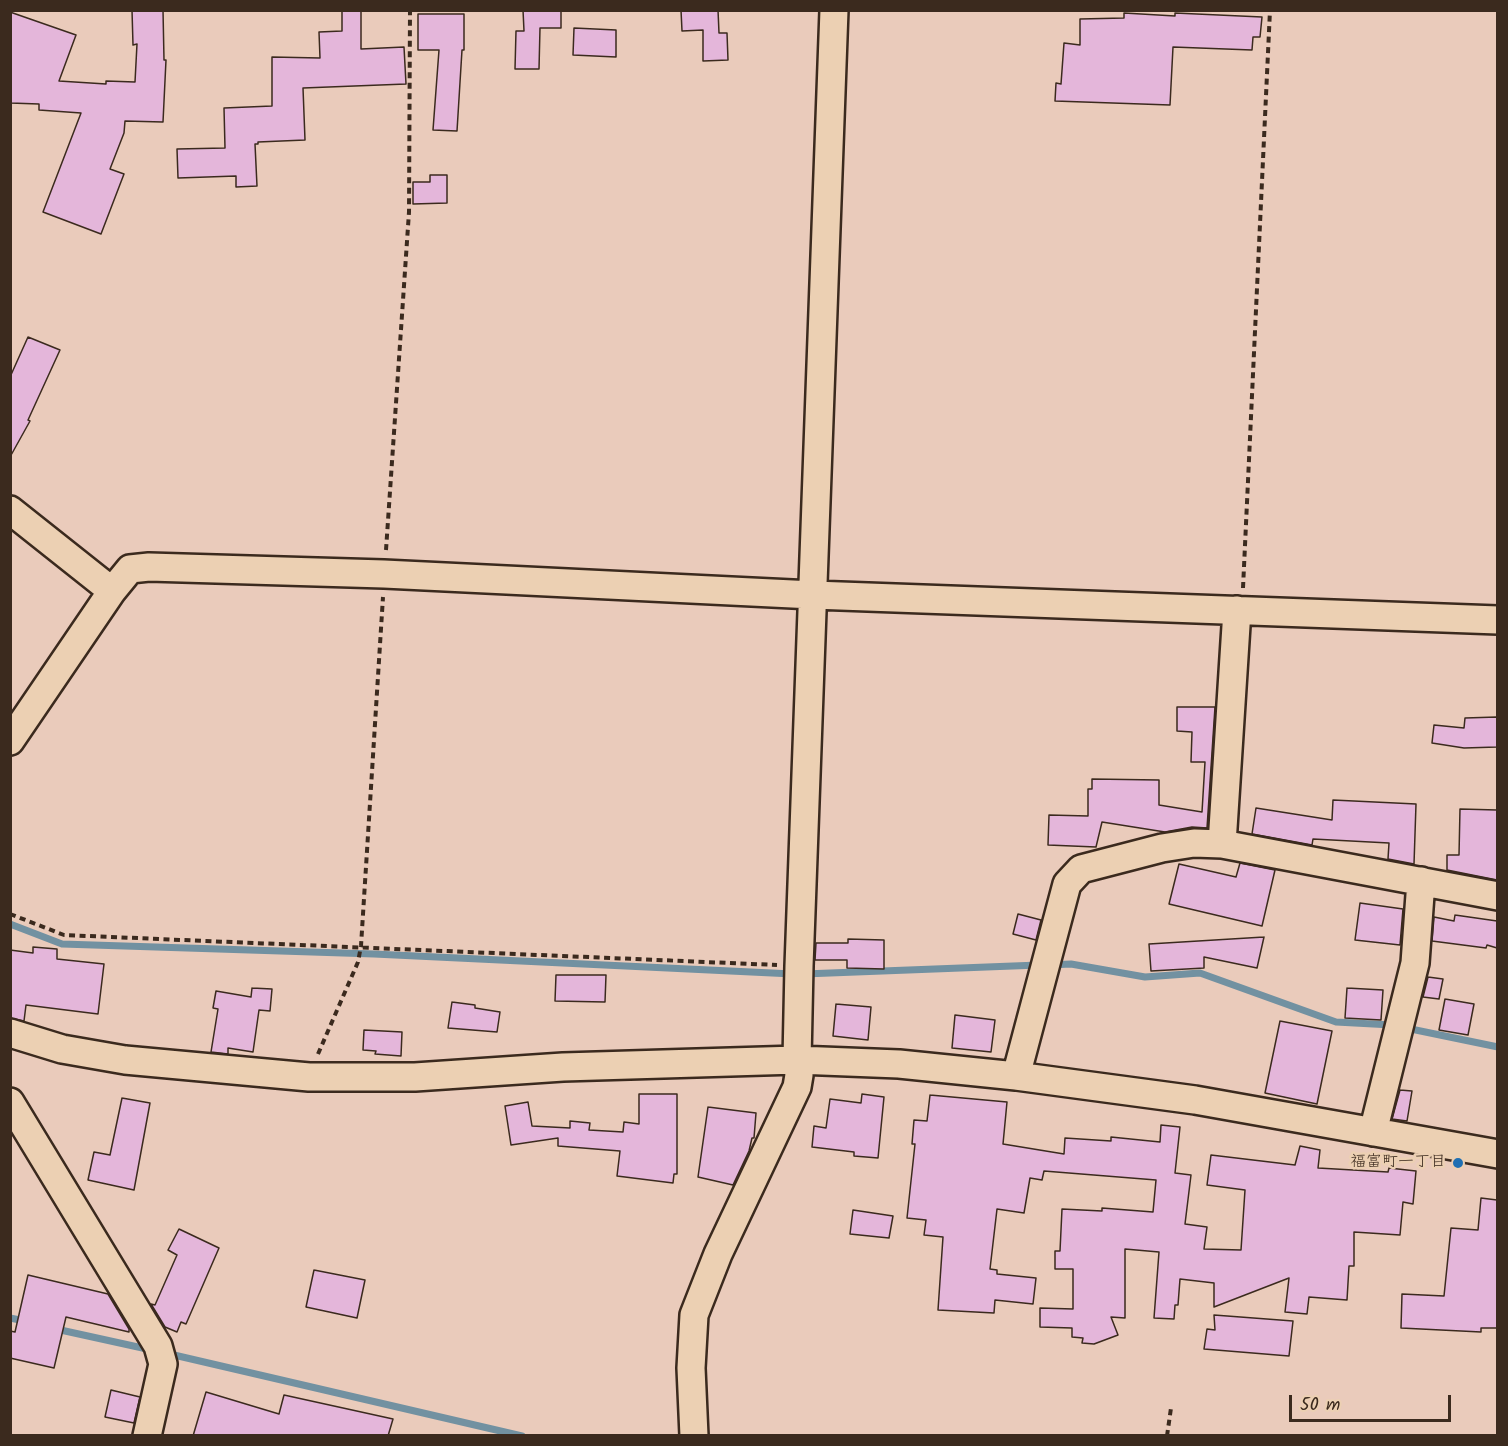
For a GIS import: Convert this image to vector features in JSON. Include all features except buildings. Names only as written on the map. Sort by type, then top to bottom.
[{"type":"street","points":[[694,1436],[691,1368],[694,1315],[723,1244],[797,1087],[799,966],[834,10]]},
{"type":"street","points":[[10,510],[112,591]]},
{"type":"street","points":[[10,741],[130,568],[396,575],[813,595],[1497,620]]},
{"type":"street","points":[[1221,844],[1240,610]]},
{"type":"street","points":[[1016,1076],[1067,884],[1081,869],[1162,848],[1194,843],[1221,844],[1497,896]]},
{"type":"street","points":[[1373,1132],[1415,963],[1421,881]]},
{"type":"street","points":[[10,1033],[62,1048],[125,1060],[309,1077],[415,1077],[563,1067],[797,1060],[899,1064],[1016,1076],[1195,1100],[1497,1154]]},
{"type":"street","points":[[10,1102],[158,1346],[163,1364],[147,1436]]},
{"type":"path","points":[[1240,610],[1270,10]]},
{"type":"path","points":[[10,914],[64,935],[799,966]]},
{"type":"path","points":[[1167,1436],[1171,1408]]},
{"type":"waterway","points":[[10,924],[62,944],[374,954],[793,974]]},
{"type":"waterway","points":[[1050,965],[1071,964],[1145,977],[1200,973],[1336,1022],[1392,1025]]},
{"type":"waterway","points":[[804,974],[1039,965]]},
{"type":"waterway","points":[[1406,1028],[1498,1047]]},
{"type":"waterway","points":[[10,1318],[25,1321]]},
{"type":"waterway","points":[[56,1329],[147,1349]]},
{"type":"waterway","points":[[174,1355],[522,1436]]},
{"type":"place","name":"福富町一丁目","points":[[1458,1163]]}]
